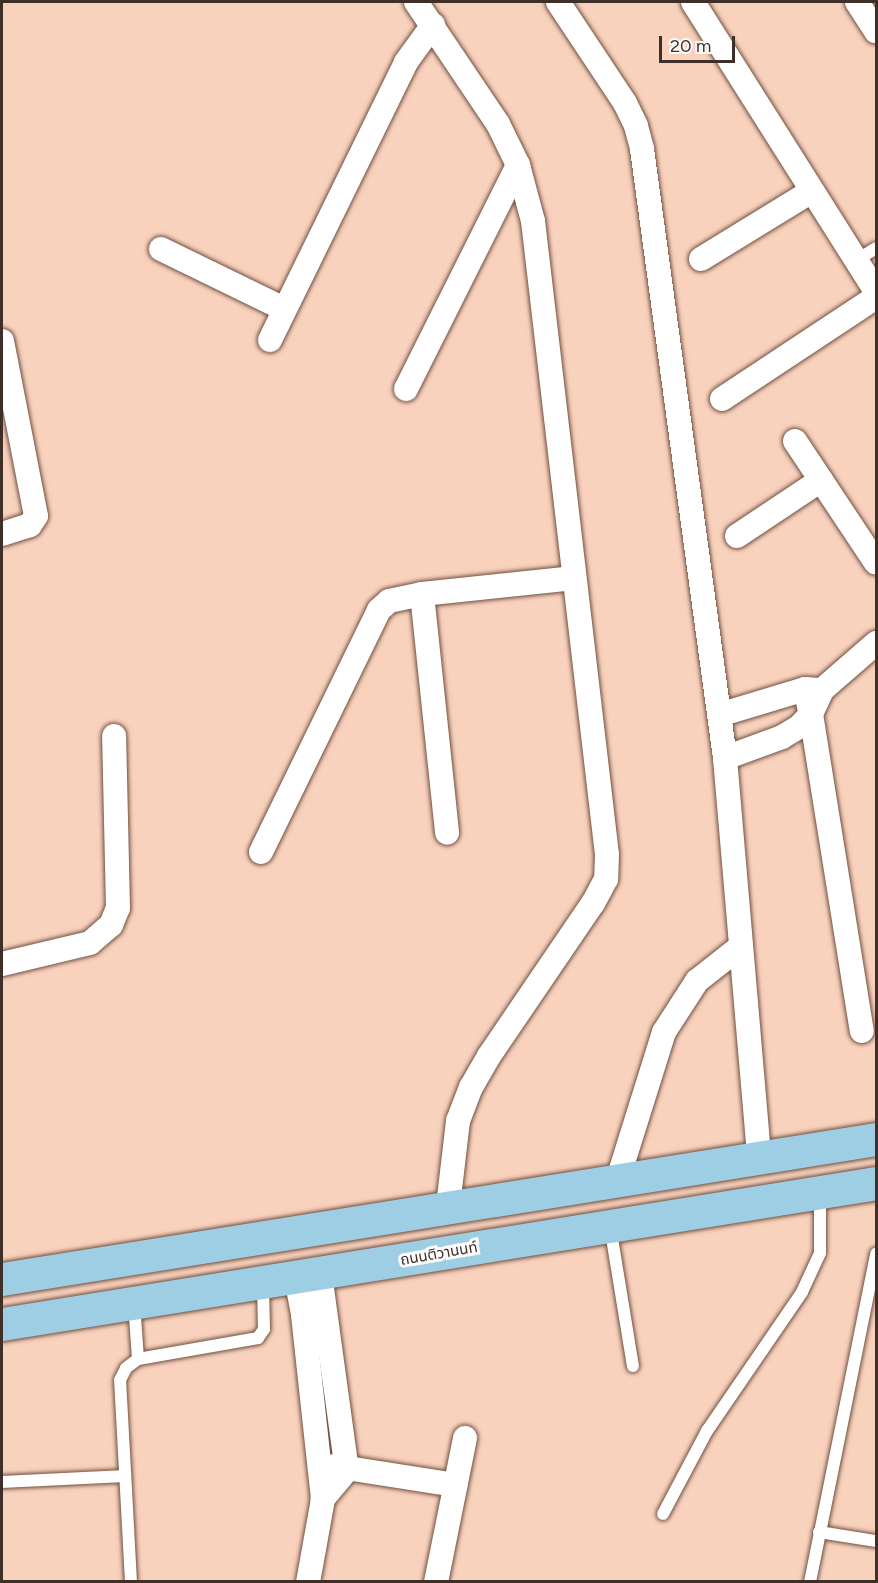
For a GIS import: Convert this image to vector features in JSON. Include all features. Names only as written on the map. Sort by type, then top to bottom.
[{"type":"main road","points":[[2,1279],[876,1139]]},
{"type":"main road","name":"ถนนติวานนท์","points":[[2,1324],[876,1183]]},
{"type":"main road","points":[[308,1276],[311,1228]]},
{"type":"main road","points":[[219,1244],[225,1289]]},
{"type":"street","points":[[416,2],[498,124],[519,165],[533,221],[607,855],[606,879],[593,903],[489,1056],[471,1087],[458,1121],[448,1206]]},
{"type":"street","points":[[558,2],[625,103],[636,126],[642,149],[725,758],[759,1158]]},
{"type":"street","points":[[693,2],[812,191],[867,254],[876,291]]},
{"type":"street","points":[[858,2],[876,31]]},
{"type":"street","points":[[270,340],[406,62],[433,25]]},
{"type":"street","points":[[406,389],[519,165]]},
{"type":"street","points":[[701,259],[812,191]]},
{"type":"street","points":[[161,249],[284,309]]},
{"type":"street","points":[[722,399],[876,297]]},
{"type":"street","points":[[2,341],[36,516],[30,525],[2,534]]},
{"type":"street","points":[[795,441],[876,562]]},
{"type":"street","points":[[737,536],[821,480]]},
{"type":"street","points":[[261,852],[379,610],[389,601],[422,594],[574,578]]},
{"type":"street","points":[[422,594],[447,833]]},
{"type":"street","points":[[719,715],[813,690],[876,643]]},
{"type":"street","points":[[813,690],[811,714],[862,1031]]},
{"type":"street","points":[[725,758],[792,732],[811,714]]},
{"type":"street","points":[[2,964],[90,943],[111,925],[118,908],[114,736]]},
{"type":"street","points":[[617,1182],[664,1032],[697,981],[740,946]]},
{"type":"street","points":[[308,1276],[303,1315],[323,1499],[308,1581]]},
{"type":"street","points":[[308,1276],[347,1470]]},
{"type":"street","points":[[436,1581],[465,1438]]},
{"type":"street","points":[[319,1462],[347,1470],[456,1485]]},
{"type":"street","points":[[323,1499],[347,1470]]},
{"type":"lane","points":[[663,1514],[707,1431],[802,1292],[820,1253],[820,1192]]},
{"type":"lane","points":[[609,1225],[633,1366]]},
{"type":"lane","points":[[810,1581],[876,1254]]},
{"type":"lane","points":[[131,1581],[120,1380],[126,1368],[138,1359],[258,1338],[264,1329],[263,1283]]},
{"type":"lane","points":[[134,1303],[138,1359]]},
{"type":"lane","points":[[2,1482],[126,1476]]},
{"type":"lane","points":[[819,1532],[876,1541]]}]
